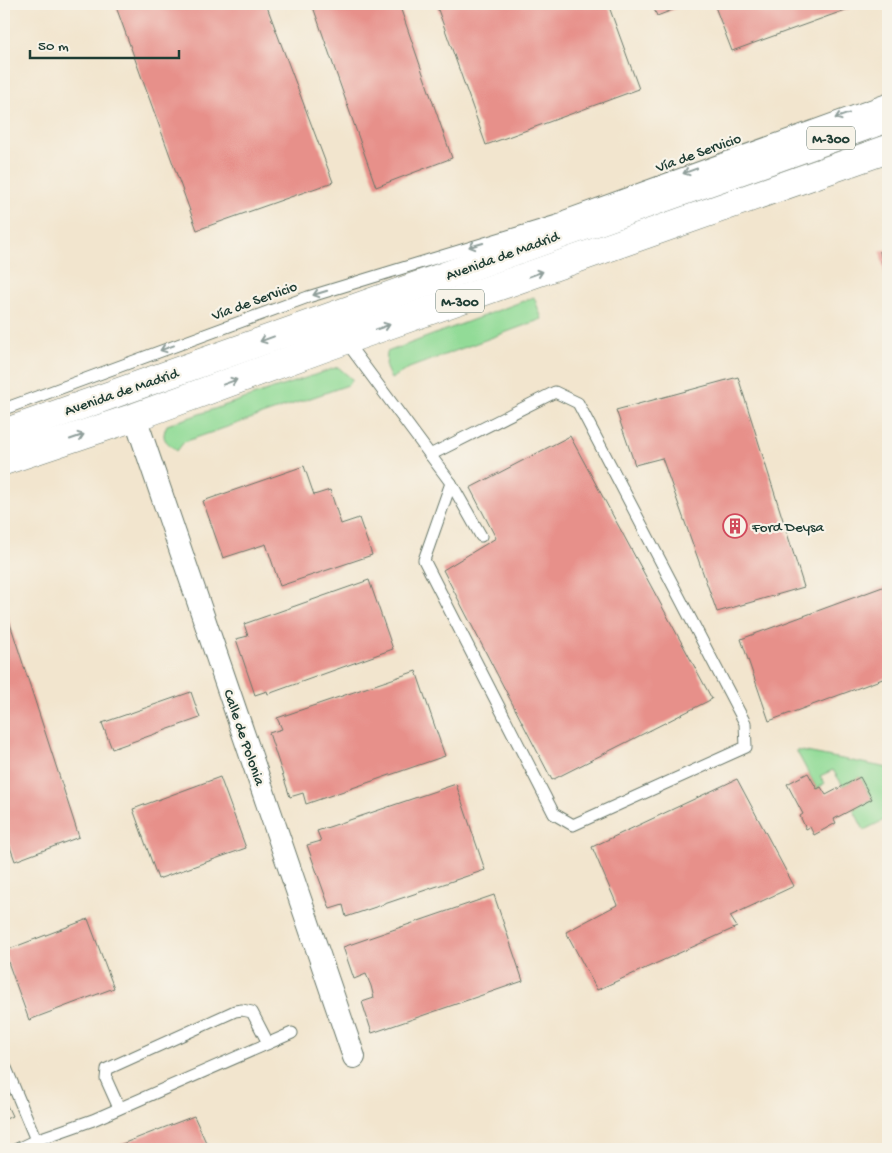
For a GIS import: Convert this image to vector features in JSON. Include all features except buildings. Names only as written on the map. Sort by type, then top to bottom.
[{"type":"main road","name":"Avenida de Madrid","points":[[10,423],[888,118]]},
{"type":"main road","name":"Avenida de Madrid","points":[[4,461],[135,417],[345,340],[888,149]]},
{"type":"street","name":"Calle de Polonia","points":[[135,417],[354,1057]]},
{"type":"lane","name":"Vía de Servicio","points":[[518,232],[888,99]]},
{"type":"lane","name":"Vía de Servicio","points":[[10,423],[308,297],[518,232],[774,157]]},
{"type":"lane","points":[[345,340],[451,483],[481,536]]},
{"type":"lane","points":[[430,455],[555,392],[578,403],[745,722],[746,747],[573,825],[554,814],[424,560],[451,483]]},
{"type":"lane","points":[[119,1108],[106,1079],[107,1069],[235,1011],[252,1012],[268,1043]]},
{"type":"lane","points":[[17,1149],[36,1140],[92,1120],[292,1033]]},
{"type":"lane","points":[[4,1062],[36,1140]]},
{"type":"green space","points":[[534,297],[542,319],[409,368],[391,379],[386,368],[387,352]]},
{"type":"green space","points":[[338,367],[353,380],[348,385],[184,442],[177,451],[165,440],[164,434],[167,425]]},
{"type":"green space","points":[[796,750],[888,768],[888,818],[864,830],[853,809],[872,799],[860,777],[843,786],[833,770],[820,776],[825,783],[817,789]]},
{"type":"place","name":"Ford Deysa","points":[[735,526]]}]
